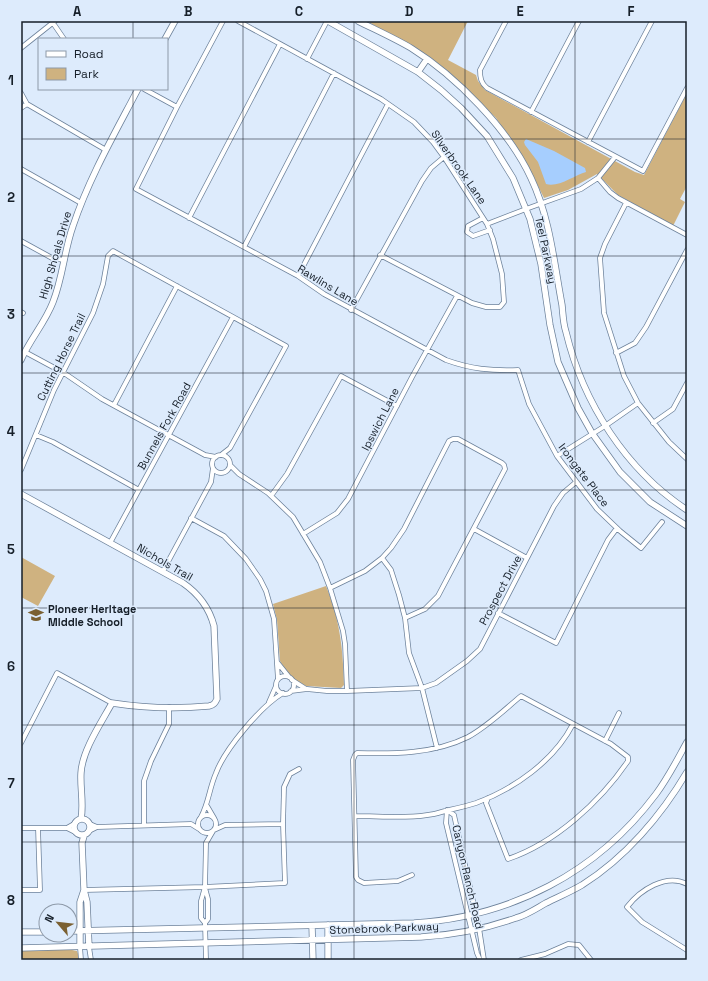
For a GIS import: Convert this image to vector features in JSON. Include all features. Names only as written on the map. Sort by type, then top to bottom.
[{"type":"main road","points":[[166,38],[175,21]]},
{"type":"main road","name":"Teel Parkway","points":[[328,21],[418,72],[452,100],[487,136],[513,178],[530,219],[541,264],[550,325],[558,362],[578,408],[592,433],[612,463],[625,478],[650,502],[687,526]]},
{"type":"main road","name":"Teel Parkway","points":[[358,21],[410,48],[443,70],[474,99],[500,129],[531,178],[542,204],[552,247],[565,332],[579,375],[593,405],[605,426],[631,460],[654,485],[687,510]]},
{"type":"main road","points":[[418,72],[427,59]]},
{"type":"main road","name":"High Shoals Drive","points":[[21,360],[32,338],[44,322],[53,303],[60,283],[72,228],[81,203],[106,150],[137,90]]},
{"type":"main road","name":"Nichols Trail","points":[[21,494],[163,571],[194,590],[202,600],[211,615],[214,626],[217,699],[214,705],[169,707]]},
{"type":"main road","points":[[80,834],[90,827],[83,819],[82,811],[81,773],[83,757],[112,703],[134,707],[169,707]]},
{"type":"main road","name":"Stonebrook Parkway","points":[[80,931],[205,926],[312,926],[428,922],[476,915],[534,894],[558,882],[594,857],[610,844],[644,810],[686,746]]},
{"type":"main road","name":"Stonebrook Parkway","points":[[21,948],[421,937],[472,930],[517,918],[582,885],[635,841],[653,821],[675,792],[687,772]]},
{"type":"main road","points":[[83,819],[74,824],[80,834],[82,843],[89,947]]},
{"type":"main road","points":[[80,947],[80,902],[84,890]]},
{"type":"main road","points":[[328,925],[328,960]]},
{"type":"main road","points":[[312,926],[313,960]]},
{"type":"main road","points":[[21,932],[38,932]]},
{"type":"street","points":[[146,90],[177,107],[222,21]]},
{"type":"street","name":"Silverbrook Lane","points":[[238,21],[388,104],[414,122],[433,142],[490,230],[502,274],[505,300],[500,307],[479,306],[457,296]]},
{"type":"street","points":[[307,59],[328,21]]},
{"type":"street","points":[[506,21],[480,70],[482,84],[531,112],[643,171],[687,88]]},
{"type":"street","points":[[531,112],[579,21]]},
{"type":"street","points":[[588,142],[652,21]]},
{"type":"street","points":[[21,48],[54,22],[63,38]]},
{"type":"street","points":[[189,218],[280,44]]},
{"type":"street","points":[[244,247],[334,73]]},
{"type":"street","points":[[21,93],[27,104],[106,150]]},
{"type":"street","points":[[21,108],[27,104]]},
{"type":"street","points":[[298,276],[388,104]]},
{"type":"street","name":"Rawlins Lane","points":[[177,107],[136,189],[298,276],[316,290],[351,310],[446,360],[466,367],[496,371],[518,370]]},
{"type":"street","points":[[351,310],[422,180],[431,168],[444,157]]},
{"type":"street","points":[[487,224],[581,189],[598,178],[615,157]]},
{"type":"street","points":[[21,169],[81,203]]},
{"type":"street","points":[[598,178],[610,192],[687,235]]},
{"type":"street","points":[[626,202],[605,244],[600,258],[604,313],[624,376],[638,403],[669,442],[687,459]]},
{"type":"street","points":[[483,218],[468,226],[467,232],[473,236],[490,230]]},
{"type":"street","points":[[21,241],[52,258],[64,260]]},
{"type":"street","points":[[616,353],[635,343],[646,327],[687,250]]},
{"type":"street","name":"Cutting Horse Trail","points":[[21,470],[62,372],[93,313],[102,284],[108,256],[113,251],[177,286]]},
{"type":"street","points":[[380,255],[457,296]]},
{"type":"street","points":[[114,405],[177,286],[286,346],[230,448],[230,463],[228,471],[211,482]]},
{"type":"street","name":"Ipswich Lane","points":[[303,534],[334,514],[345,504],[457,296]]},
{"type":"street","name":"Bunnels Fork Road","points":[[110,543],[234,317]]},
{"type":"street","points":[[25,352],[62,372],[96,395],[205,455],[217,472],[239,474]]},
{"type":"street","name":"Irongate Place","points":[[518,370],[529,404],[557,456],[597,509],[641,548],[662,522]]},
{"type":"street","points":[[271,496],[287,474],[341,376],[397,406]]},
{"type":"street","points":[[653,423],[673,409],[687,382]]},
{"type":"street","points":[[557,456],[638,403]]},
{"type":"street","points":[[36,435],[53,442],[139,490]]},
{"type":"street","points":[[330,588],[362,573],[382,558],[400,536],[450,441],[454,438],[458,439],[503,464],[505,468],[438,596],[425,609],[405,618]]},
{"type":"street","points":[[163,571],[211,482],[213,466],[219,456],[230,448]]},
{"type":"street","points":[[205,455],[226,457],[239,474],[271,496],[293,517],[320,562],[330,588],[344,637],[347,691]]},
{"type":"street","name":"Prospect Drive","points":[[422,688],[436,683],[480,649],[554,506],[563,493],[576,482]]},
{"type":"street","points":[[191,518],[224,536],[246,559],[260,579],[266,591],[274,619],[278,679],[269,702]]},
{"type":"street","points":[[498,613],[556,643],[608,540],[617,528]]},
{"type":"street","points":[[474,529],[528,558]]},
{"type":"street","points":[[382,558],[393,575],[405,618],[409,652],[422,688],[437,748]]},
{"type":"street","points":[[277,662],[291,678],[307,689]]},
{"type":"street","points":[[21,743],[57,673],[112,703]]},
{"type":"street","points":[[278,679],[283,676],[291,678]]},
{"type":"street","points":[[291,678],[293,688],[291,691]]},
{"type":"street","points":[[276,686],[278,691],[282,693]]},
{"type":"street","points":[[206,960],[205,926],[201,918],[201,901],[205,887],[206,843],[198,824],[207,806],[216,772],[241,734],[269,702],[282,693],[307,689],[347,691],[422,688]]},
{"type":"street","points":[[412,875],[398,881],[364,883],[358,880],[356,873],[353,760],[357,753],[410,752],[446,746],[468,736],[488,724],[521,696],[605,741],[623,752],[628,757],[628,761],[611,784],[577,817],[542,842],[508,859],[486,803],[488,798]]},
{"type":"street","points":[[144,825],[144,781],[151,761],[169,724],[169,707]]},
{"type":"street","points":[[605,741],[619,713]]},
{"type":"street","points":[[355,816],[417,816],[435,814],[474,804],[514,784],[537,767],[558,746],[567,735],[573,724]]},
{"type":"street","points":[[84,890],[205,887],[285,883],[283,824],[284,787],[290,774],[299,769]]},
{"type":"street","points":[[206,843],[216,825],[207,806]]},
{"type":"street","name":"Canyon Ranch Road","points":[[447,810],[454,815],[479,928],[484,960]]},
{"type":"street","name":"Canyon Ranch Road","points":[[447,810],[446,823],[477,953],[480,960]]},
{"type":"street","points":[[90,827],[191,824],[208,815],[225,825]]},
{"type":"street","points":[[68,828],[74,824]]},
{"type":"street","points":[[191,824],[206,834],[225,825],[283,824]]},
{"type":"street","points":[[21,828],[68,828],[80,834]]},
{"type":"street","points":[[21,890],[40,890],[38,828]]},
{"type":"street","points":[[687,884],[681,881],[666,881],[635,896],[626,906],[642,922],[687,950]]},
{"type":"street","points":[[521,960],[545,954],[568,944],[579,946],[591,960]]},
{"type":"street","points":[[80,947],[81,960]]},
{"type":"street","points":[[89,947],[91,960]]},
{"type":"green space","points":[[367,21],[468,21],[448,60],[476,75],[478,81],[485,90],[635,172],[644,175],[687,93],[687,186],[680,199],[685,202],[673,226],[618,195],[597,174],[568,190],[544,198],[532,174],[496,118],[443,68]]},
{"type":"green space","points":[[21,557],[55,576],[38,606],[21,597]]},
{"type":"green space","points":[[326,586],[335,611],[340,635],[344,685],[341,688],[306,686],[294,680],[288,674],[280,661],[277,620],[273,604]]},
{"type":"green space","points":[[21,950],[72,950],[77,951],[80,960],[21,960]]},
{"type":"water","points":[[526,139],[554,151],[585,168],[586,172],[561,183],[551,185],[546,184],[538,162],[525,145],[524,142]]},
{"type":"place","name":"Pioneer Heritage Middle School","points":[[36,615]]}]
